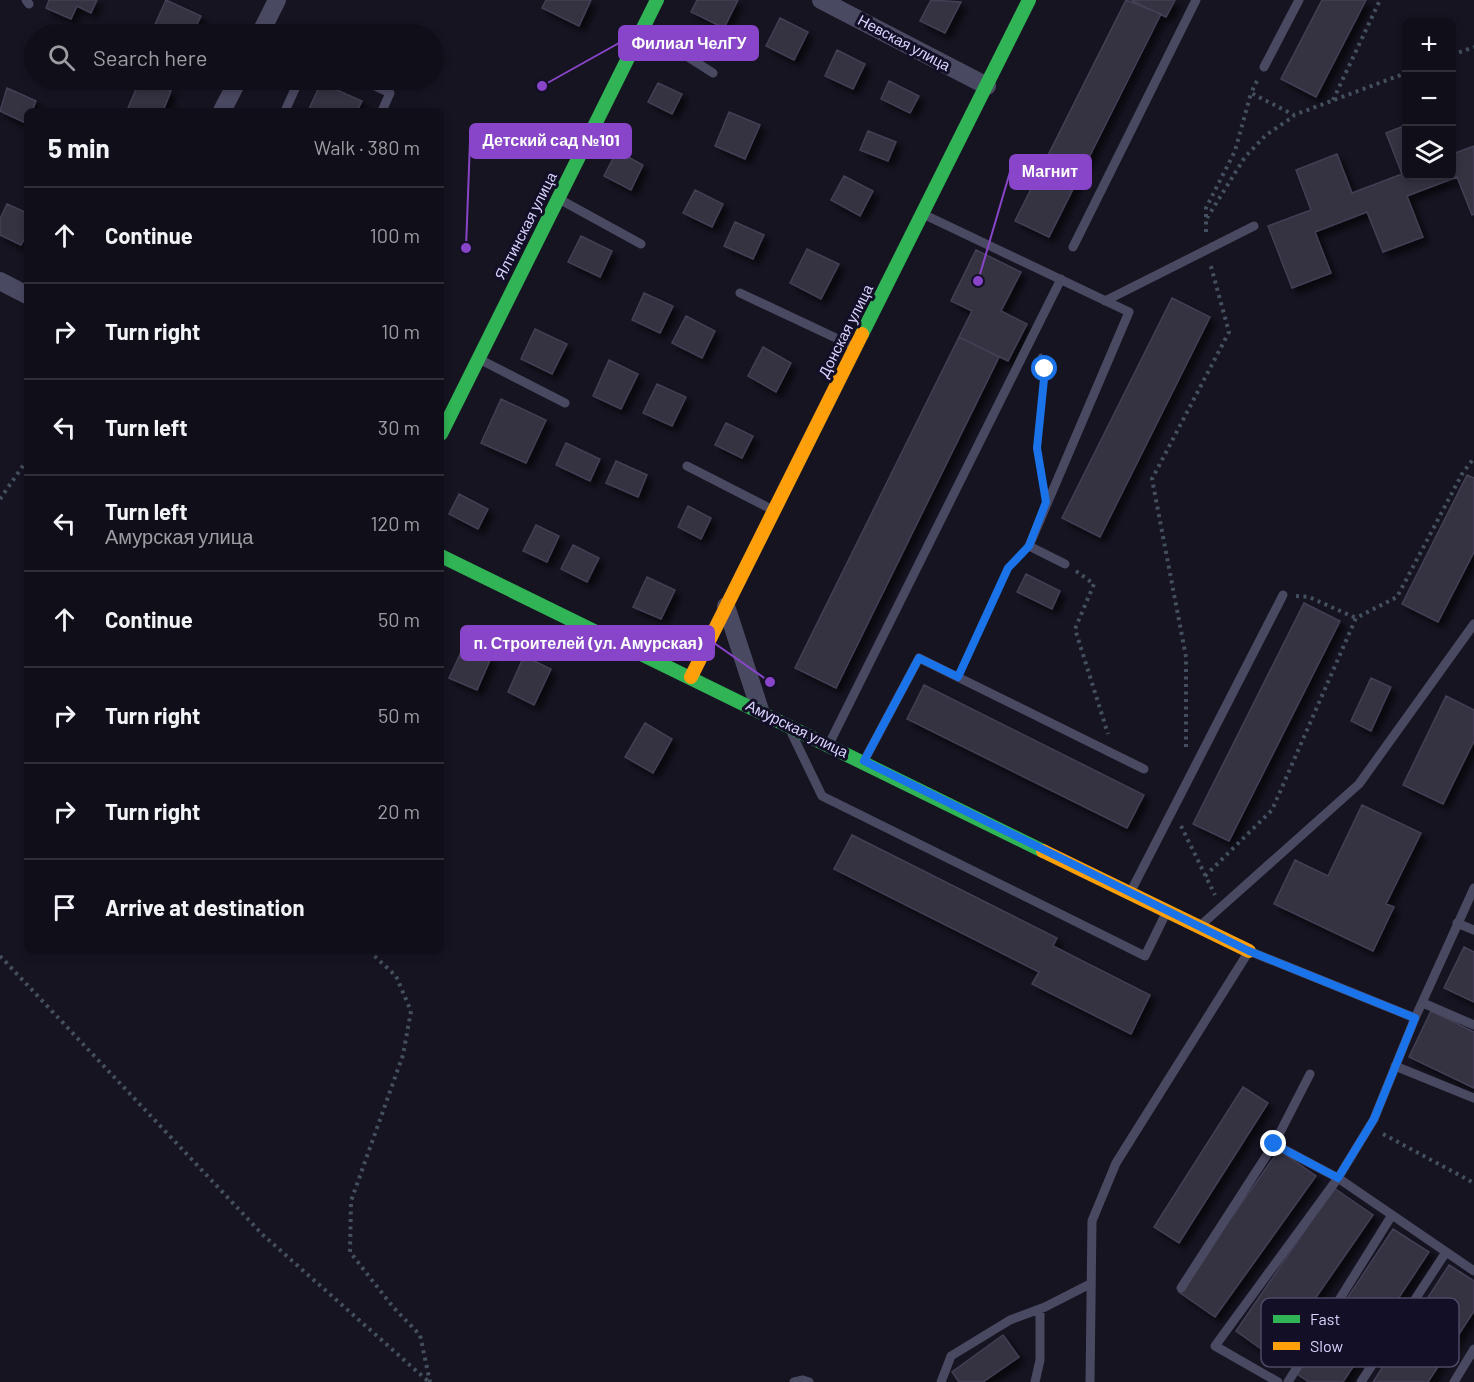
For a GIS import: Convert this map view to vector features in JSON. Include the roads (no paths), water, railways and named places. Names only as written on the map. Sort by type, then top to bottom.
[{"type":"street","points":[[265,24],[277,0]]},
{"type":"street","name":"Ялтинская улица","points":[[444,428],[657,0]]},
{"type":"street","name":"Невская улица","points":[[821,0],[987,86]]},
{"type":"street","name":"Донская улица","points":[[691,677],[1029,0]]},
{"type":"street","points":[[224,108],[233,90]]},
{"type":"street","points":[[0,281],[24,294]]},
{"type":"street","name":"Амурская улица","points":[[444,557],[1201,925],[1249,951]]},
{"type":"street","points":[[726,606],[760,710]]},
{"type":"lane","points":[[1073,247],[1196,0]]},
{"type":"lane","points":[[1264,67],[1299,0]]},
{"type":"lane","points":[[643,29],[713,73]]},
{"type":"lane","points":[[286,108],[295,90]]},
{"type":"lane","points":[[383,108],[390,93],[384,90]]},
{"type":"lane","points":[[558,198],[641,244]]},
{"type":"lane","points":[[923,214],[1129,312],[1029,546],[1065,564]]},
{"type":"lane","points":[[1106,301],[1254,226]]},
{"type":"lane","points":[[829,744],[1061,279]]},
{"type":"lane","points":[[740,293],[856,348]]},
{"type":"lane","points":[[478,359],[565,403]]},
{"type":"lane","points":[[687,466],[774,511]]},
{"type":"lane","points":[[1131,891],[1283,595]]},
{"type":"lane","points":[[1201,925],[1359,784],[1474,624]]},
{"type":"lane","points":[[864,761],[919,658],[1144,769]]},
{"type":"lane","points":[[787,723],[822,796],[1145,956],[1168,909]]},
{"type":"lane","points":[[1278,1382],[1215,1346],[1338,1178],[1370,1125],[1474,888]]},
{"type":"lane","points":[[1457,923],[1474,930]]},
{"type":"lane","points":[[1090,1382],[1092,1221],[1116,1163],[1249,951],[1415,1018]]},
{"type":"lane","points":[[1423,1003],[1474,1025]]},
{"type":"lane","points":[[1395,1066],[1474,1098]]},
{"type":"lane","points":[[1181,1288],[1274,1144],[1310,1074]]},
{"type":"lane","points":[[1274,1144],[1338,1178],[1474,1271]]},
{"type":"lane","points":[[1340,1298],[1392,1215]]},
{"type":"lane","points":[[1416,1298],[1446,1252]]},
{"type":"lane","points":[[941,1382],[951,1356],[1010,1320],[1040,1309],[1090,1284]]},
{"type":"lane","points":[[1035,1382],[1040,1360],[1040,1309]]},
{"type":"lane","points":[[1454,1382],[1474,1349]]},
{"type":"lane","points":[[1288,1382],[1297,1367]]},
{"type":"lane","points":[[1361,1382],[1371,1367]]},
{"type":"lane","points":[[794,1382],[803,1380],[809,1382]]},
{"type":"place","name":"Филиал ЧелГУ","points":[[542,86]]},
{"type":"place","name":"Детский сад №101","points":[[466,248]]},
{"type":"place","name":"Магнит","points":[[978,281]]},
{"type":"place","name":"п. Строителей (ул. Амурская)","points":[[770,682]]}]
